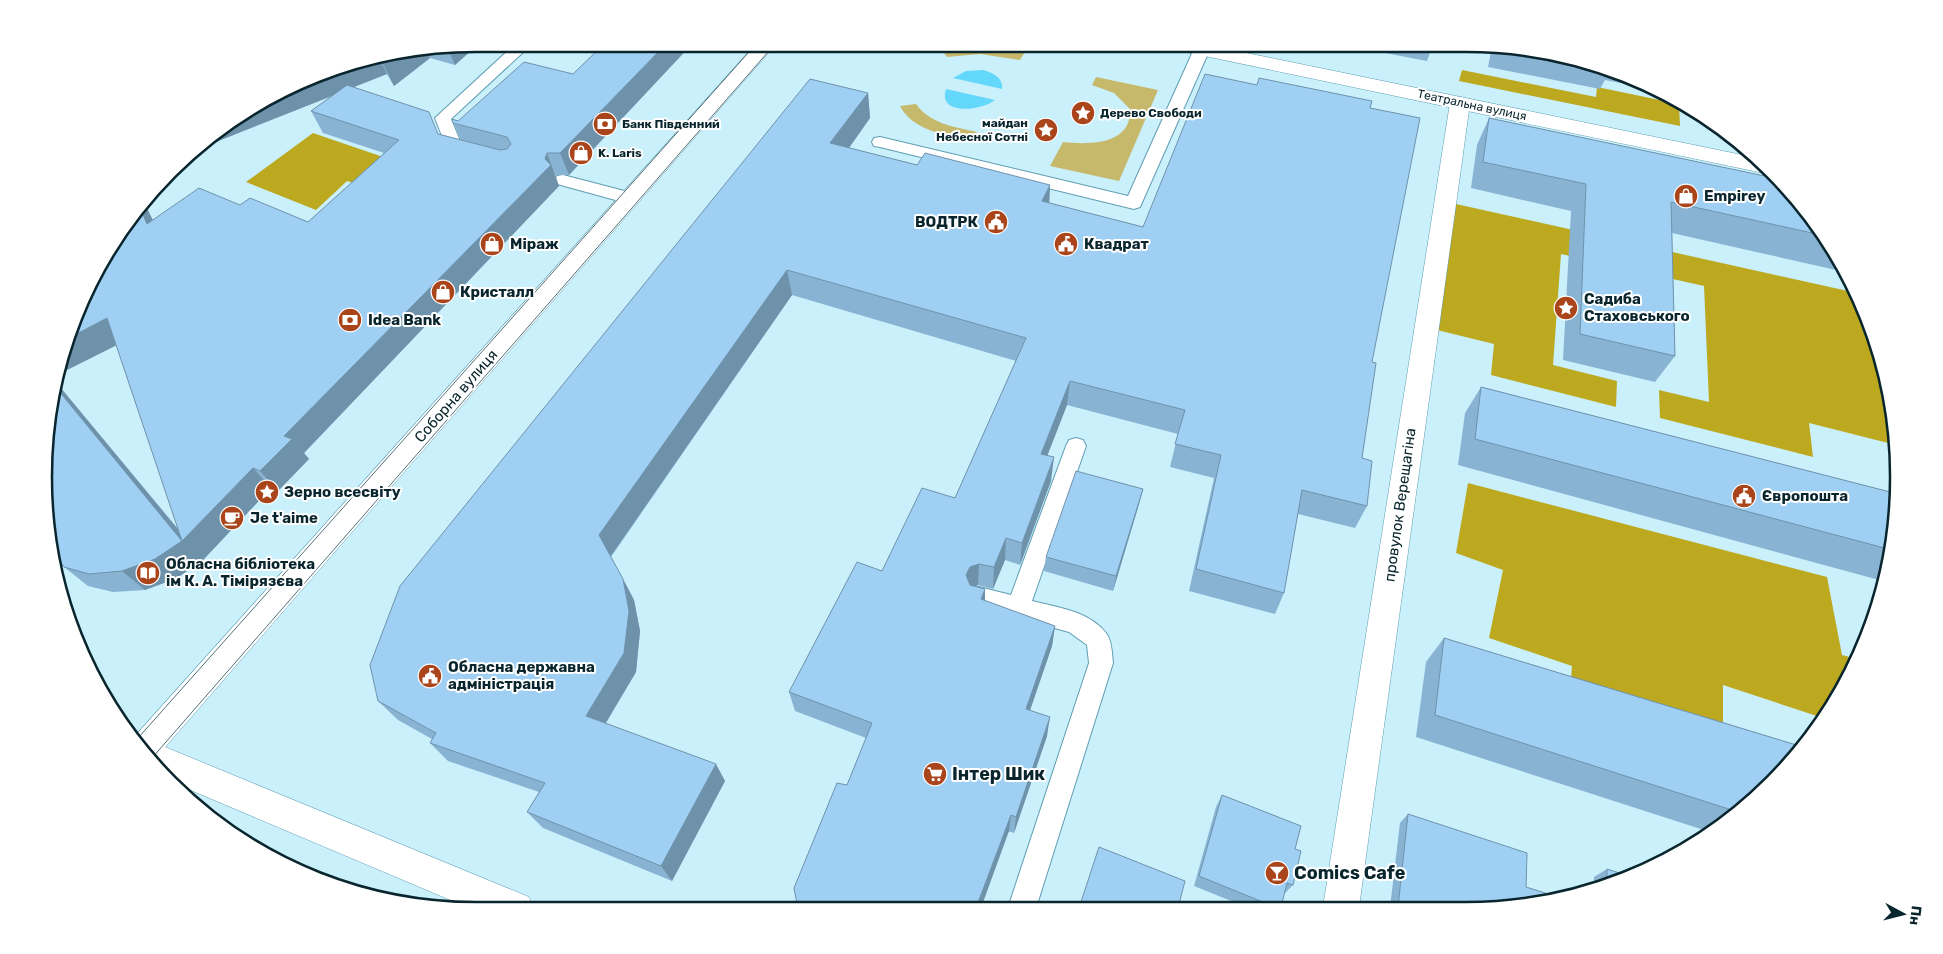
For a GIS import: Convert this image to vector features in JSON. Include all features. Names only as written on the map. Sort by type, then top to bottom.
[{"type":"street","name":"Соборна вулиця","points":[[148,745],[759,52]]},
{"type":"street","name":"Театральна вулиця","points":[[1216,52],[1752,164]]},
{"type":"street","name":"провулок Верещагіна","points":[[1342,902],[1460,103]]},
{"type":"street","points":[[163,762],[497,902]]},
{"type":"lane","points":[[483,157],[455,150],[443,118],[515,52]]},
{"type":"lane","points":[[880,142],[1134,203],[1201,52]]},
{"type":"lane","points":[[564,180],[630,198]]},
{"type":"lane","points":[[1018,607],[1076,446]]},
{"type":"lane","points":[[979,597],[1076,623],[1098,640],[1101,663],[1024,902]]},
{"type":"shaded area","points":[[943,52],[1025,52],[1020,60],[980,54],[947,57]]},
{"type":"shaded area","points":[[1462,70],[1596,97],[1597,87],[1662,101],[1679,110],[1680,126],[1459,81]]},
{"type":"shaded area","points":[[1096,77],[1158,90],[1119,181],[1050,166],[1063,142],[1085,143],[1107,140],[1117,136],[1124,130],[1129,121],[1130,109],[1114,93],[1092,85]]},
{"type":"shaded area","points":[[916,104],[928,116],[944,124],[977,132],[971,141],[931,131],[913,121],[900,106]]},
{"type":"shaded area","points":[[313,133],[389,159],[359,185],[347,181],[316,210],[246,182]]},
{"type":"shaded area","points":[[1456,204],[1848,291],[1868,341],[1876,367],[1889,443],[1809,423],[1813,457],[1660,418],[1659,390],[1709,402],[1704,286],[1561,254],[1553,365],[1617,381],[1616,407],[1491,375],[1494,344],[1437,330]]},
{"type":"shaded area","points":[[1468,483],[1827,577],[1842,655],[1850,657],[1834,689],[1817,716],[1723,685],[1723,744],[1570,692],[1572,666],[1489,638],[1503,570],[1456,553]]},
{"type":"water","points":[[983,70],[994,74],[1001,81],[1002,89],[953,78],[966,71]]},
{"type":"water","points":[[946,89],[995,100],[981,107],[962,109],[948,104],[945,98]]},
{"type":"building","points":[[596,52],[658,52],[560,153],[547,153],[545,159],[551,165],[284,436],[292,439],[260,471],[253,468],[182,541],[107,318],[78,333],[96,289],[109,265],[143,215],[147,224],[199,188],[240,205],[250,198],[308,222],[399,140],[311,111],[347,85],[429,112],[438,134],[500,150],[507,149],[511,144],[507,137],[453,123],[452,119],[458,121],[524,62],[573,74]]},
{"type":"building","points":[[1205,74],[1257,85],[1259,78],[1372,101],[1370,108],[1420,118],[1372,362],[1376,363],[1362,458],[1372,461],[1367,506],[1302,490],[1284,593],[1196,569],[1221,455],[1175,444],[1185,410],[1070,381],[1041,454],[1054,457],[1022,543],[1006,538],[994,567],[979,564],[970,567],[966,575],[970,585],[985,589],[981,599],[1055,626],[1026,709],[1050,717],[1016,817],[1011,815],[978,902],[797,902],[794,888],[837,783],[847,785],[872,723],[789,692],[857,562],[882,571],[922,488],[955,498],[1026,338],[787,270],[599,535],[623,579],[629,611],[624,653],[586,716],[716,764],[661,866],[527,812],[545,783],[430,743],[436,733],[378,701],[370,665],[400,586],[810,79],[868,93],[830,143],[917,165],[925,153],[1050,185],[1042,201],[1143,227]]},
{"type":"building","points":[[1489,118],[1765,176],[1785,197],[1813,233],[1671,202],[1675,356],[1580,334],[1586,184],[1483,162]]},
{"type":"building","points":[[1481,387],[1890,492],[1884,548],[1475,439]]},
{"type":"building","points":[[61,394],[182,541],[155,559],[122,571],[89,574],[64,567],[56,532],[52,477],[53,449]]},
{"type":"building","points":[[1076,471],[1143,489],[1116,576],[1046,557]]},
{"type":"building","points":[[1444,638],[1795,745],[1766,777],[1730,809],[1435,715]]},
{"type":"building","points":[[1222,795],[1301,826],[1295,849],[1301,851],[1293,885],[1287,883],[1282,902],[1263,902],[1199,876]]},
{"type":"building","points":[[1408,814],[1527,853],[1526,887],[1547,893],[1494,901],[1399,902]]},
{"type":"building","points":[[1099,847],[1185,881],[1180,902],[1081,902]]},
{"type":"building","points":[[1607,869],[1618,873],[1607,877]]},
{"type":"tram line","points":[[140,735],[749,52]]},
{"type":"tram line","points":[[156,754],[768,52]]},
{"type":"place","name":"Дерево Свободи","points":[[1083,113]]},
{"type":"place","name":"Банк Південний","points":[[605,124]]},
{"type":"place","name":"майдан Небесної Сотні","points":[[1046,130]]},
{"type":"place","name":"K. Laris","points":[[581,153]]},
{"type":"place","name":"Empirey","points":[[1686,196]]},
{"type":"place","name":"ВОДТРК","points":[[996,222]]},
{"type":"place","name":"Міраж","points":[[492,244]]},
{"type":"place","name":"Квадрат","points":[[1066,244]]},
{"type":"place","name":"Кристалл","points":[[443,292]]},
{"type":"place","name":"Садиба Стаховського","points":[[1566,308]]},
{"type":"place","name":"Idea Bank","points":[[350,320]]},
{"type":"place","name":"Зерно всесвіту","points":[[267,492]]},
{"type":"place","name":"Європошта","points":[[1744,496]]},
{"type":"place","name":"Je t'aime","points":[[232,518]]},
{"type":"place","name":"Обласна бібліотека ім К. А. Тімірязєва","points":[[148,573]]},
{"type":"place","name":"Обласна державна адміністрація","points":[[430,676]]},
{"type":"place","name":"Інтер Шик","points":[[935,774]]},
{"type":"place","name":"Comics Cafe","points":[[1277,873]]}]
